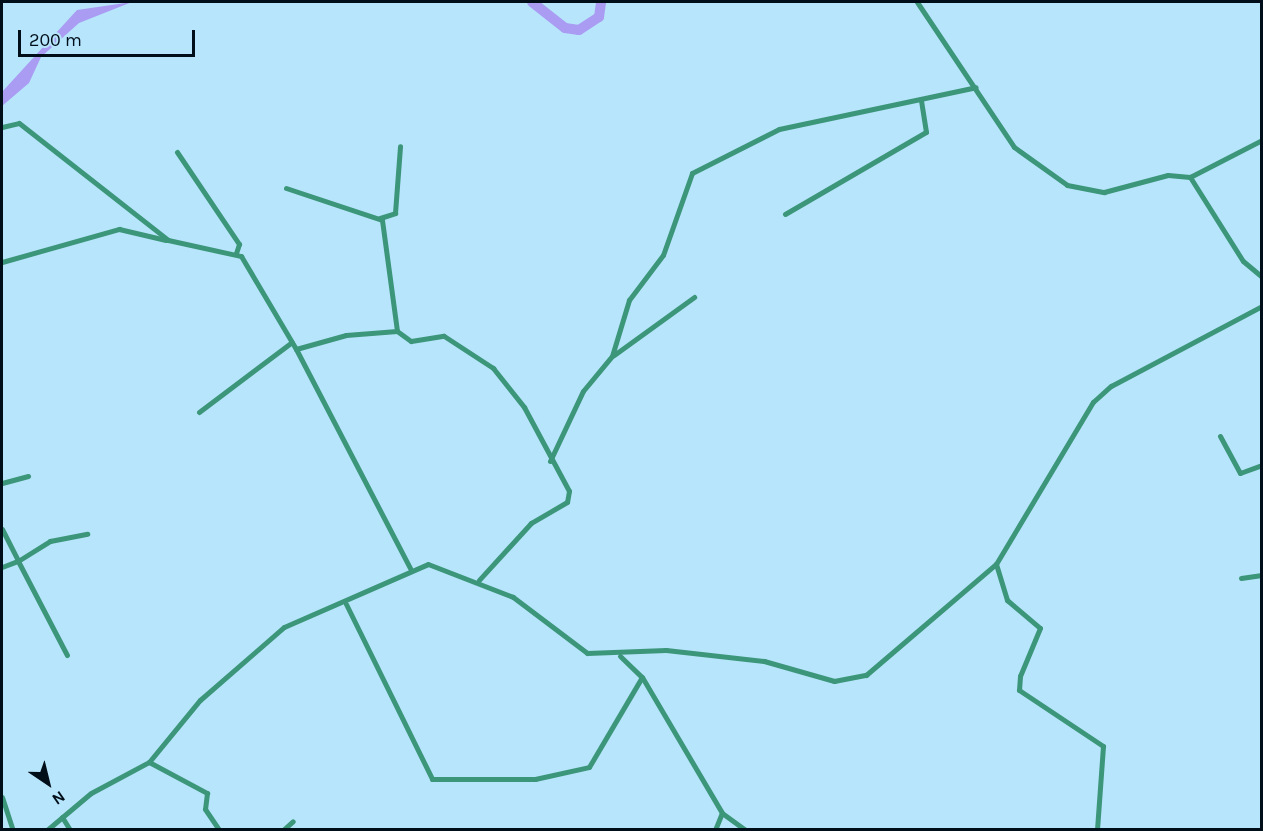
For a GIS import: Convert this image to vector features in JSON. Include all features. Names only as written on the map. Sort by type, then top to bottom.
[{"type":"street","points":[[917,2],[1014,147],[1067,184],[1104,192],[1168,175],[1190,177],[1262,140]]},
{"type":"street","points":[[612,356],[623,313],[663,255],[692,173],[779,129],[976,87]]},
{"type":"street","points":[[786,214],[926,132],[921,99]]},
{"type":"street","points":[[2,127],[19,123],[168,240]]},
{"type":"street","points":[[286,188],[380,218],[395,213],[400,146]]},
{"type":"street","points":[[177,152],[239,244],[236,253]]},
{"type":"street","points":[[1190,177],[1243,261],[1262,277]]},
{"type":"street","points":[[380,218],[397,331],[406,341],[436,336],[453,339],[493,369],[524,407],[570,499],[531,523],[479,580]]},
{"type":"street","points":[[2,262],[119,229],[236,253],[296,349],[410,568]]},
{"type":"street","points":[[550,461],[583,391],[612,356],[694,297]]},
{"type":"street","points":[[47,830],[97,789],[149,762],[200,700],[269,639],[307,616],[346,604],[410,568],[446,567],[479,580],[532,610],[574,647],[620,656],[695,653],[764,661],[849,681],[900,650],[996,564],[1093,402],[1111,386],[1262,306]]},
{"type":"street","points":[[296,349],[337,336],[397,331]]},
{"type":"street","points":[[199,412],[292,342]]},
{"type":"street","points":[[1220,436],[1240,473],[1262,465]]},
{"type":"street","points":[[2,483],[28,476]]},
{"type":"street","points":[[2,529],[67,655]]},
{"type":"street","points":[[2,567],[18,561],[50,541],[87,534]]},
{"type":"street","points":[[996,564],[1007,600],[1040,628],[1020,676],[1019,690],[1103,746],[1097,830]]},
{"type":"street","points":[[1241,578],[1262,575]]},
{"type":"street","points":[[346,604],[432,779],[535,779],[589,768],[642,677]]},
{"type":"street","points":[[620,656],[642,677],[688,764],[722,813],[745,830]]},
{"type":"street","points":[[149,762],[207,793],[205,809],[219,830]]},
{"type":"street","points":[[2,796],[13,830]]},
{"type":"street","points":[[716,830],[722,813]]},
{"type":"street","points":[[62,817],[70,830]]},
{"type":"street","points":[[283,830],[293,821]]},
{"type":"shaded area","points":[[132,2],[79,23],[41,57],[29,83],[2,106],[2,92],[77,10]]},
{"type":"waterway","points":[[532,2],[565,28],[579,30],[599,17],[601,2]]}]
